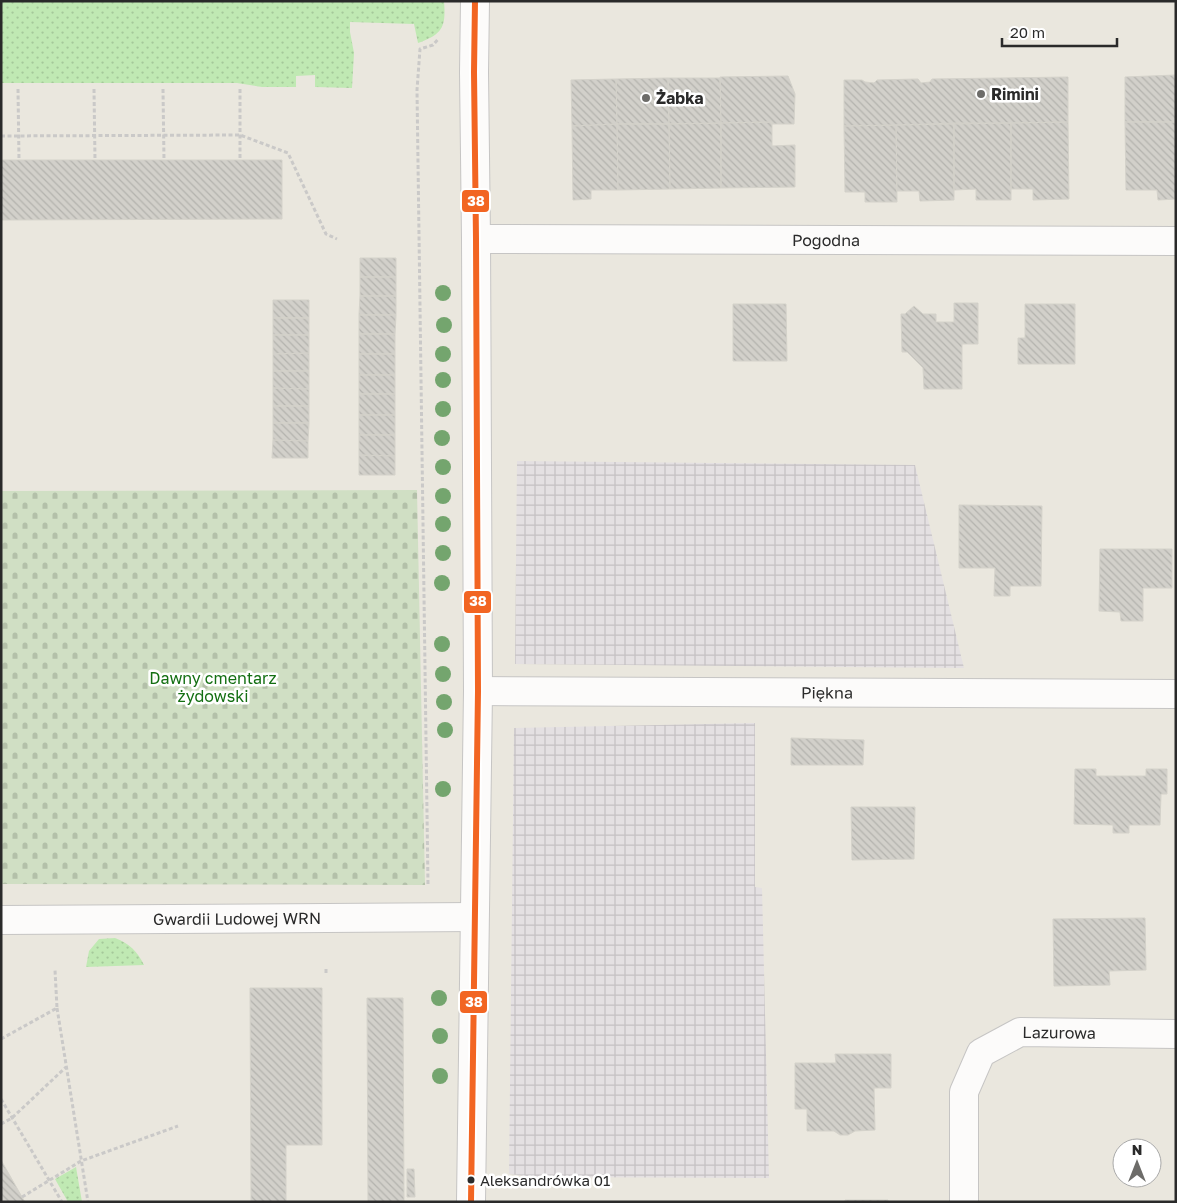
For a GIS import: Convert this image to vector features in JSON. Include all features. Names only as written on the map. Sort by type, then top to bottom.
[{"type":"street","points":[[471,1202],[478,691],[475,1]]},
{"type":"street","name":"Pogodna","points":[[476,239],[1176,241]]},
{"type":"street","name":"Piękna","points":[[478,691],[1176,694]]},
{"type":"street","name":"Gwardii Ludowej WRN","points":[[1,920],[474,917]]},
{"type":"street","name":"Lazurowa","points":[[964,1202],[964,1092],[981,1053],[1020,1032],[1176,1034]]},
{"type":"path","points":[[428,887],[417,90],[420,49],[433,45],[445,32]]},
{"type":"path","points":[[18,89],[19,160]]},
{"type":"path","points":[[94,89],[96,160]]},
{"type":"path","points":[[163,89],[164,160]]},
{"type":"path","points":[[240,89],[240,160]]},
{"type":"path","points":[[1,136],[240,135],[288,153],[326,234],[338,239]]},
{"type":"path","points":[[326,969],[326,976]]},
{"type":"path","points":[[55,970],[57,1008],[88,1202]]},
{"type":"path","points":[[1,1039],[57,1008]]},
{"type":"path","points":[[1,1124],[12,1118],[66,1067]]},
{"type":"path","points":[[1,1099],[62,1202]]},
{"type":"path","points":[[22,1196],[81,1162],[178,1126]]},
{"type":"shaded area","points":[[517,461],[915,465],[964,668],[515,664]]},
{"type":"shaded area","points":[[755,723],[755,887],[762,888],[769,1178],[534,1177],[509,1174],[514,728]]},
{"type":"green space","points":[[1,1],[444,1],[444,17],[438,33],[418,43],[414,24],[350,22],[354,53],[352,88],[315,87],[315,75],[296,76],[296,87],[262,87],[237,83],[1,83]]},
{"type":"green space","name":"Dawny cmentarz żydowski","points":[[417,490],[425,885],[1,884],[1,491]]},
{"type":"green space","points":[[115,938],[132,948],[144,965],[86,967],[89,951],[99,939]]},
{"type":"green space","points":[[76,1167],[82,1202],[68,1202],[55,1179]]},
{"type":"building","points":[[1176,75],[1176,122],[1125,122],[1125,77]]},
{"type":"building","points":[[788,76],[795,94],[794,124],[772,124],[772,122],[721,123],[720,77]]},
{"type":"building","points":[[1068,77],[1068,122],[844,126],[844,80],[862,80],[874,83],[877,80],[918,79],[921,83],[930,82],[932,79]]},
{"type":"building","points":[[668,78],[669,124],[617,124],[616,79]]},
{"type":"building","points":[[668,78],[720,78],[721,123],[669,124]]},
{"type":"building","points":[[616,79],[617,124],[572,126],[571,80]]},
{"type":"building","points":[[772,122],[772,146],[795,145],[795,187],[721,188],[721,123]]},
{"type":"building","points":[[1068,122],[1069,199],[1033,200],[1033,189],[1011,189],[1011,123]]},
{"type":"building","points":[[1125,122],[1176,122],[1176,199],[1158,200],[1157,190],[1126,190]]},
{"type":"building","points":[[721,123],[721,188],[670,189],[669,124]]},
{"type":"building","points":[[954,123],[954,200],[920,201],[919,191],[897,191],[896,125]]},
{"type":"building","points":[[954,123],[1011,123],[1011,200],[976,200],[976,189],[954,190]]},
{"type":"building","points":[[617,124],[618,190],[591,190],[591,199],[573,200],[572,126]]},
{"type":"building","points":[[617,124],[669,124],[670,189],[618,190]]},
{"type":"building","points":[[896,125],[897,202],[865,202],[865,192],[845,192],[844,126]]},
{"type":"building","points":[[1,160],[282,160],[282,219],[1,220]]},
{"type":"building","points":[[360,258],[396,258],[396,277],[360,277]]},
{"type":"building","points":[[360,277],[396,277],[396,296],[360,296]]},
{"type":"building","points":[[360,296],[396,296],[396,315],[359,315]]},
{"type":"building","points":[[273,300],[309,300],[309,318],[273,318]]},
{"type":"building","points":[[954,303],[978,303],[978,344],[962,344],[962,389],[924,389],[923,368],[907,352],[902,352],[901,314],[905,314],[914,306],[923,314],[936,314],[936,322],[954,322]]},
{"type":"building","points":[[733,304],[786,304],[787,361],[733,361]]},
{"type":"building","points":[[1025,304],[1075,304],[1075,364],[1018,364],[1018,338],[1025,338]]},
{"type":"building","points":[[359,315],[396,315],[395,334],[359,334]]},
{"type":"building","points":[[273,318],[309,318],[309,335],[273,335]]},
{"type":"building","points":[[359,334],[395,334],[395,354],[359,354]]},
{"type":"building","points":[[273,335],[309,335],[309,353],[273,354]]},
{"type":"building","points":[[309,353],[309,371],[273,371],[273,354]]},
{"type":"building","points":[[359,354],[395,354],[395,375],[359,375]]},
{"type":"building","points":[[273,371],[309,371],[309,389],[273,388]]},
{"type":"building","points":[[359,375],[395,375],[395,394],[359,394]]},
{"type":"building","points":[[273,388],[309,389],[309,406],[273,406]]},
{"type":"building","points":[[359,394],[395,394],[395,415],[359,415]]},
{"type":"building","points":[[273,406],[309,406],[309,423],[273,423]]},
{"type":"building","points":[[359,415],[395,415],[395,435],[359,435]]},
{"type":"building","points":[[273,423],[309,423],[308,441],[273,440]]},
{"type":"building","points":[[359,435],[395,435],[395,456],[359,455]]},
{"type":"building","points":[[273,440],[308,441],[308,458],[272,458]]},
{"type":"building","points":[[359,455],[395,456],[395,475],[359,475]]},
{"type":"building","points":[[959,505],[1042,506],[1041,586],[1010,586],[1010,596],[994,596],[995,568],[959,568]]},
{"type":"building","points":[[1100,549],[1172,549],[1172,588],[1143,588],[1143,621],[1121,621],[1120,612],[1099,611]]},
{"type":"building","points":[[791,738],[864,740],[863,765],[791,765]]},
{"type":"building","points":[[1075,769],[1096,769],[1096,776],[1146,776],[1146,769],[1167,769],[1167,794],[1161,794],[1160,825],[1129,825],[1129,833],[1113,833],[1113,825],[1074,824]]},
{"type":"building","points":[[851,807],[915,807],[914,859],[852,860]]},
{"type":"building","points":[[1145,918],[1146,970],[1109,971],[1110,985],[1054,986],[1053,919]]},
{"type":"building","points":[[250,988],[322,988],[322,1145],[286,1145],[286,1202],[251,1202]]},
{"type":"building","points":[[367,998],[403,998],[404,1202],[368,1202]]},
{"type":"building","points":[[835,1054],[891,1054],[891,1088],[874,1088],[875,1130],[855,1131],[848,1135],[840,1135],[834,1131],[807,1131],[807,1109],[795,1109],[795,1063],[836,1063]]},
{"type":"building","points":[[1,1160],[22,1197],[25,1202],[1,1202]]},
{"type":"building","points":[[407,1169],[414,1169],[415,1197],[407,1197]]},
{"type":"building","points":[[845,1200],[888,1200],[888,1202],[845,1202]]},
{"type":"transit line","name":"38","points":[[471,1202],[478,691],[475,1]]},
{"type":"place","name":"Rimini","points":[[981,94]]},
{"type":"place","name":"Żabka","points":[[646,98]]},
{"type":"place","name":"Aleksandrówka 01","points":[[471,1180]]}]
